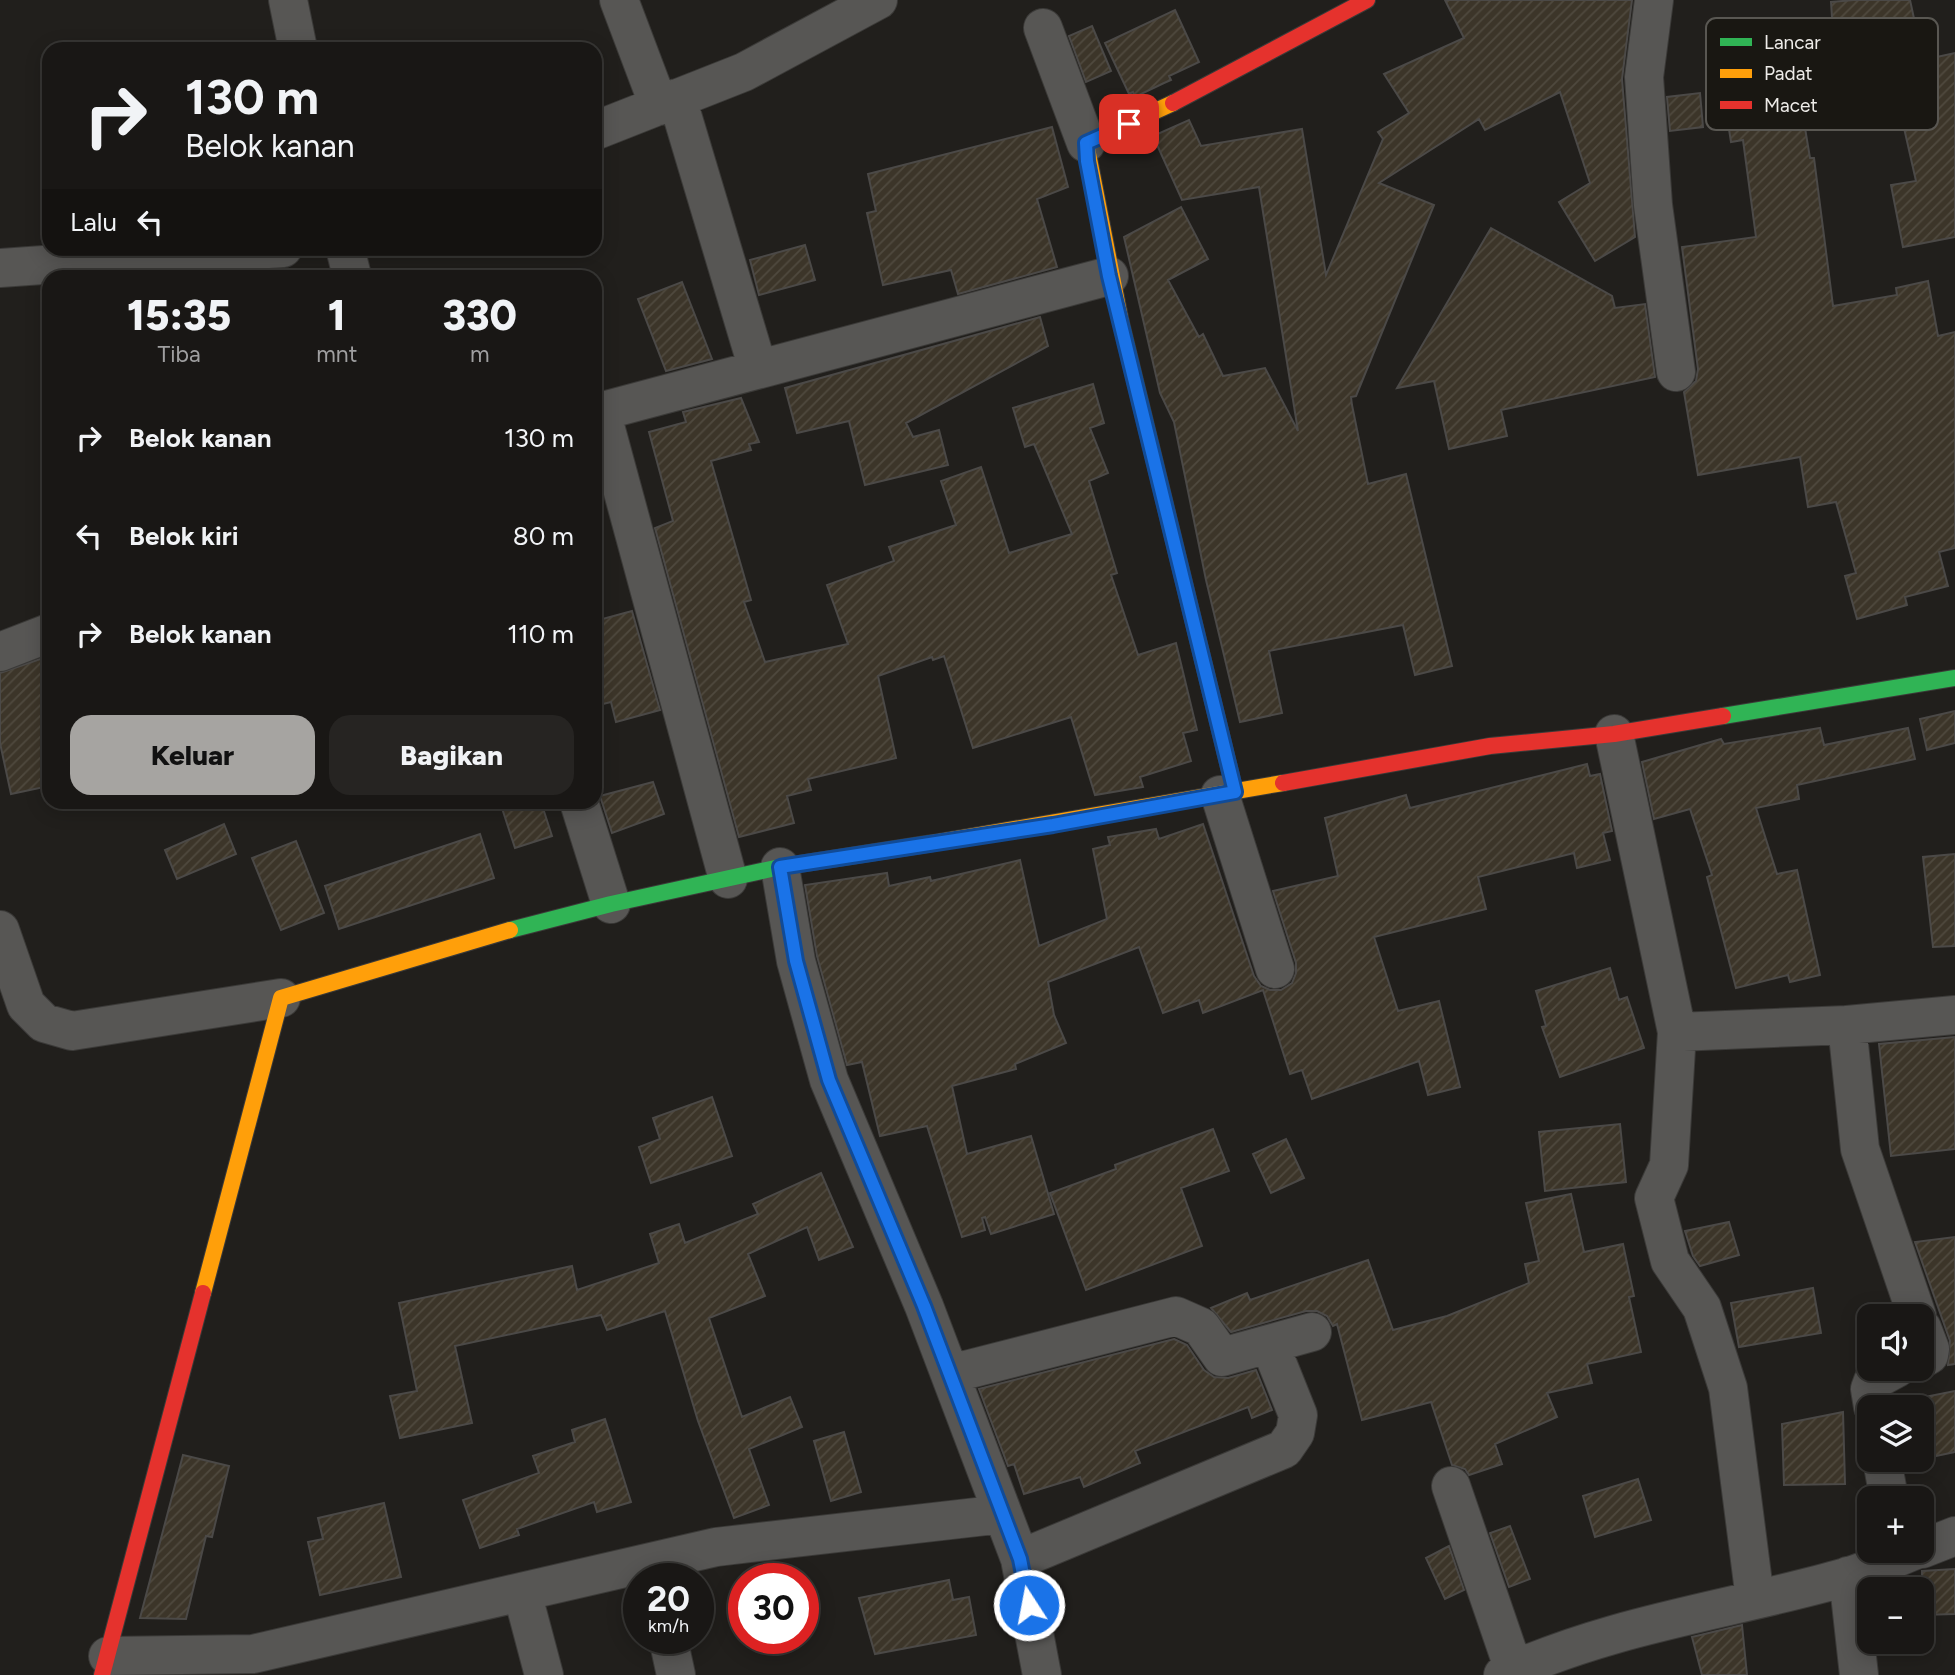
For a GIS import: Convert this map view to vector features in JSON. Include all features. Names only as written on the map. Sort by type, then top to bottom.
[{"type":"street","points":[[288,0],[297,42]]},
{"type":"street","points":[[619,0],[668,102],[758,369]]},
{"type":"street","points":[[602,128],[744,72],[878,0]]},
{"type":"street","points":[[1086,143],[1174,103],[1367,0]]},
{"type":"street","points":[[1654,0],[1644,77],[1653,205],[1676,372]]},
{"type":"street","points":[[1043,28],[1086,143],[1109,276],[1228,794],[1275,969]]},
{"type":"street","points":[[0,268],[170,256]]},
{"type":"street","points":[[602,411],[1109,276]]},
{"type":"street","points":[[602,426],[728,879]]},
{"type":"street","points":[[0,652],[42,636]]},
{"type":"street","points":[[0,930],[26,1004],[44,1023],[72,1031],[281,998],[443,948],[611,904],[780,867],[1228,794],[1490,746],[1614,734],[1955,678]]},
{"type":"street","points":[[1614,734],[1678,1032],[1669,1165],[1654,1198],[1670,1261],[1702,1308],[1728,1388],[1755,1599]]},
{"type":"street","points":[[581,809],[611,904]]},
{"type":"street","points":[[780,867],[796,961],[829,1080],[950,1374],[1020,1559],[1042,1675]]},
{"type":"street","points":[[281,998],[105,1665],[253,1654],[522,1592],[623,1575]]},
{"type":"street","points":[[1678,1032],[1847,1025],[1955,1015]]},
{"type":"street","points":[[1847,1025],[1860,1149],[1913,1304]]},
{"type":"street","points":[[950,1374],[1176,1316],[1201,1327],[1222,1357],[1312,1332]]},
{"type":"street","points":[[1020,1559],[1284,1449],[1295,1433],[1298,1415],[1270,1345]]},
{"type":"street","points":[[1451,1486],[1508,1672],[1555,1664],[1618,1632],[1848,1576],[1880,1563]]},
{"type":"street","points":[[673,1563],[716,1547],[1003,1514]]},
{"type":"street","points":[[1934,1543],[1955,1536]]},
{"type":"street","points":[[1848,1576],[1859,1675]]},
{"type":"street","points":[[522,1592],[544,1675]]},
{"type":"street","points":[[671,1654],[676,1675]]},
{"type":"building","points":[[1445,0],[1632,0],[1622,79],[1635,237],[1595,261],[1559,202],[1590,183],[1560,92],[1485,130],[1479,119],[1379,183],[1434,205],[1356,396],[1351,397],[1352,405],[1368,484],[1406,474],[1452,666],[1415,675],[1403,625],[1269,651],[1282,713],[1240,722],[1206,580],[1174,422],[1160,393],[1124,237],[1181,207],[1208,259],[1168,280],[1199,337],[1203,334],[1223,376],[1265,368],[1298,431],[1259,187],[1182,200],[1153,136],[1189,120],[1201,146],[1302,129],[1326,275],[1383,139],[1378,132],[1409,113],[1384,74],[1464,38]]},
{"type":"building","points":[[1910,0],[1914,18],[1832,18],[1831,2]]},
{"type":"building","points":[[1175,10],[1199,62],[1169,76],[1171,80],[1135,97],[1133,92],[1129,94],[1105,43]]},
{"type":"building","points":[[1092,26],[1111,71],[1086,82],[1069,36]]},
{"type":"building","points":[[1955,53],[1955,237],[1903,247],[1891,185],[1916,181],[1904,130],[1938,130],[1938,57]]},
{"type":"building","points":[[1700,93],[1703,127],[1670,131],[1667,97]]},
{"type":"building","points":[[1052,127],[1068,187],[1037,199],[1057,267],[958,294],[951,270],[883,285],[867,213],[876,211],[868,174]]},
{"type":"building","points":[[1729,130],[1805,130],[1810,158],[1814,158],[1833,306],[1897,295],[1896,288],[1928,281],[1938,336],[1955,332],[1955,548],[1939,552],[1948,586],[1905,597],[1907,605],[1857,619],[1845,576],[1856,573],[1836,502],[1808,507],[1800,457],[1698,475],[1684,392],[1696,381],[1698,369],[1682,247],[1756,237],[1743,140],[1731,142]]},
{"type":"building","points":[[1491,228],[1612,296],[1615,308],[1645,304],[1655,377],[1501,410],[1507,436],[1449,449],[1434,381],[1397,388]]},
{"type":"building","points":[[805,245],[815,280],[759,295],[750,260]]},
{"type":"building","points":[[682,282],[712,359],[666,371],[638,299]]},
{"type":"building","points":[[1040,317],[1048,346],[906,423],[913,437],[939,430],[948,465],[865,485],[849,421],[797,433],[785,388]]},
{"type":"building","points":[[1093,384],[1104,423],[1090,428],[1108,473],[1089,481],[1117,573],[1111,575],[1138,655],[1176,643],[1197,730],[1183,733],[1191,761],[1140,777],[1143,787],[1095,795],[1071,717],[973,748],[944,656],[933,660],[932,657],[878,676],[896,758],[808,779],[811,790],[787,796],[794,823],[739,837],[655,528],[673,521],[649,432],[686,422],[683,412],[741,398],[759,442],[749,444],[751,450],[711,461],[751,600],[744,602],[765,662],[848,644],[827,585],[894,561],[889,547],[956,525],[941,481],[981,467],[1009,553],[1072,534],[1034,444],[1025,447],[1013,408]]},
{"type":"building","points":[[632,611],[660,710],[616,722],[611,702],[602,704],[602,619]]},
{"type":"building","points":[[42,658],[42,787],[11,794],[0,743],[0,673]]},
{"type":"building","points":[[1955,711],[1955,743],[1927,750],[1920,719]]},
{"type":"building","points":[[1820,728],[1824,745],[1908,728],[1915,759],[1797,785],[1799,799],[1756,808],[1777,874],[1797,870],[1820,975],[1790,982],[1788,975],[1736,988],[1707,877],[1712,875],[1690,809],[1654,819],[1642,762],[1721,739],[1724,744]]},
{"type":"building","points":[[1587,764],[1590,776],[1600,774],[1612,831],[1603,833],[1610,860],[1577,868],[1574,853],[1478,877],[1486,909],[1374,937],[1398,1011],[1439,1001],[1460,1087],[1428,1095],[1419,1061],[1312,1099],[1302,1070],[1290,1074],[1263,990],[1203,1013],[1199,1000],[1163,1013],[1139,947],[1048,982],[1054,1015],[1066,1043],[1015,1064],[1016,1069],[952,1086],[967,1154],[1031,1136],[1054,1214],[991,1234],[985,1217],[982,1218],[985,1230],[962,1237],[927,1126],[880,1136],[862,1062],[847,1065],[817,956],[805,885],[887,873],[889,886],[930,877],[931,881],[1020,860],[1039,946],[1107,919],[1093,849],[1110,845],[1108,837],[1156,829],[1159,839],[1203,824],[1254,976],[1261,986],[1270,990],[1281,990],[1292,983],[1296,963],[1273,891],[1338,876],[1325,818],[1406,795],[1410,808]]},
{"type":"building","points":[[653,782],[664,814],[612,833],[602,795]]},
{"type":"building","points":[[502,809],[543,809],[552,836],[515,848]]},
{"type":"building","points":[[224,824],[236,854],[177,879],[165,850]]},
{"type":"building","points":[[480,834],[494,878],[339,929],[325,886]]},
{"type":"building","points":[[296,841],[324,913],[281,930],[252,858]]},
{"type":"building","points":[[1955,854],[1955,946],[1933,947],[1923,857]]},
{"type":"building","points":[[1610,968],[1619,1000],[1627,997],[1644,1048],[1560,1077],[1542,1027],[1546,1026],[1536,991]]},
{"type":"building","points":[[1955,1037],[1955,1149],[1891,1156],[1879,1044]]},
{"type":"building","points":[[712,1097],[732,1156],[651,1183],[639,1147],[660,1139],[653,1118]]},
{"type":"building","points":[[1620,1124],[1626,1182],[1545,1191],[1539,1132]]},
{"type":"building","points":[[1213,1129],[1229,1171],[1181,1188],[1202,1246],[1086,1290],[1050,1193],[1116,1169],[1115,1165]]},
{"type":"building","points":[[1286,1139],[1304,1178],[1271,1193],[1253,1154]]},
{"type":"building","points":[[821,1173],[853,1247],[819,1260],[807,1227],[748,1254],[765,1296],[709,1318],[742,1417],[790,1397],[802,1427],[749,1449],[769,1505],[734,1518],[698,1421],[665,1311],[607,1330],[601,1315],[455,1346],[472,1423],[400,1438],[390,1396],[417,1391],[399,1303],[572,1266],[577,1290],[659,1263],[650,1234],[679,1224],[685,1243],[758,1214],[753,1204]]},
{"type":"building","points":[[1571,1194],[1584,1252],[1623,1244],[1634,1296],[1629,1297],[1641,1352],[1587,1364],[1592,1383],[1547,1393],[1557,1417],[1495,1444],[1502,1464],[1469,1475],[1465,1469],[1452,1465],[1431,1402],[1362,1420],[1337,1324],[1333,1326],[1327,1316],[1317,1311],[1306,1311],[1231,1332],[1211,1308],[1247,1293],[1250,1300],[1368,1260],[1393,1330],[1447,1316],[1529,1283],[1525,1264],[1539,1261],[1526,1203]]},
{"type":"building","points":[[1729,1222],[1739,1255],[1700,1266],[1693,1256],[1685,1231]]},
{"type":"building","points":[[1955,1237],[1955,1364],[1948,1365],[1950,1341],[1915,1242]]},
{"type":"building","points":[[1813,1288],[1821,1333],[1739,1347],[1731,1303]]},
{"type":"building","points":[[1174,1339],[1187,1345],[1204,1370],[1214,1377],[1228,1378],[1256,1370],[1272,1410],[1252,1418],[1248,1407],[1135,1451],[1140,1463],[1084,1487],[1080,1477],[1024,1494],[1014,1464],[1008,1466],[979,1389]]},
{"type":"building","points":[[1955,1391],[1955,1452],[1934,1456],[1934,1395]]},
{"type":"building","points":[[1843,1412],[1845,1484],[1784,1485],[1782,1424]]},
{"type":"building","points":[[605,1419],[631,1502],[597,1512],[594,1502],[517,1529],[519,1535],[480,1548],[463,1500],[539,1473],[533,1456],[575,1442],[572,1430]]},
{"type":"building","points":[[844,1432],[861,1492],[831,1501],[814,1441]]},
{"type":"building","points":[[183,1455],[229,1466],[212,1537],[206,1536],[186,1619],[140,1618]]},
{"type":"building","points":[[1638,1479],[1651,1520],[1595,1537],[1583,1496]]},
{"type":"building","points":[[384,1503],[401,1577],[320,1595],[308,1542],[323,1539],[318,1518]]},
{"type":"building","points":[[1510,1526],[1530,1579],[1509,1587],[1490,1533]]},
{"type":"building","points":[[1449,1546],[1464,1590],[1445,1599],[1426,1558]]},
{"type":"building","points":[[1955,1569],[1955,1614],[1934,1615],[1934,1577],[1922,1577],[1922,1571]]},
{"type":"building","points":[[949,1580],[953,1600],[969,1597],[976,1635],[875,1654],[859,1598]]},
{"type":"building","points":[[1742,1625],[1747,1675],[1702,1675],[1692,1637]]},
{"type":"traffic: fast","points":[[1121,323],[1235,792]]},
{"type":"traffic: fast","points":[[1723,716],[1955,678]]},
{"type":"traffic: fast","points":[[510,930],[611,904],[780,867],[933,843]]},
{"type":"traffic: slow","points":[[1121,323],[1086,143],[1173,103]]},
{"type":"traffic: slow","points":[[933,843],[1283,783]]},
{"type":"traffic: slow","points":[[203,1293],[281,998],[510,930]]},
{"type":"traffic: jam","points":[[1173,103],[1367,0]]},
{"type":"traffic: jam","points":[[1283,783],[1490,746],[1614,734],[1723,716]]},
{"type":"traffic: jam","points":[[102,1675],[203,1293]]},
{"type":"route","points":[[1029,1605],[1020,1559],[924,1306],[829,1080],[796,961],[780,867],[1053,825],[1235,792],[1109,276],[1087,161],[1086,143],[1129,124]]}]
